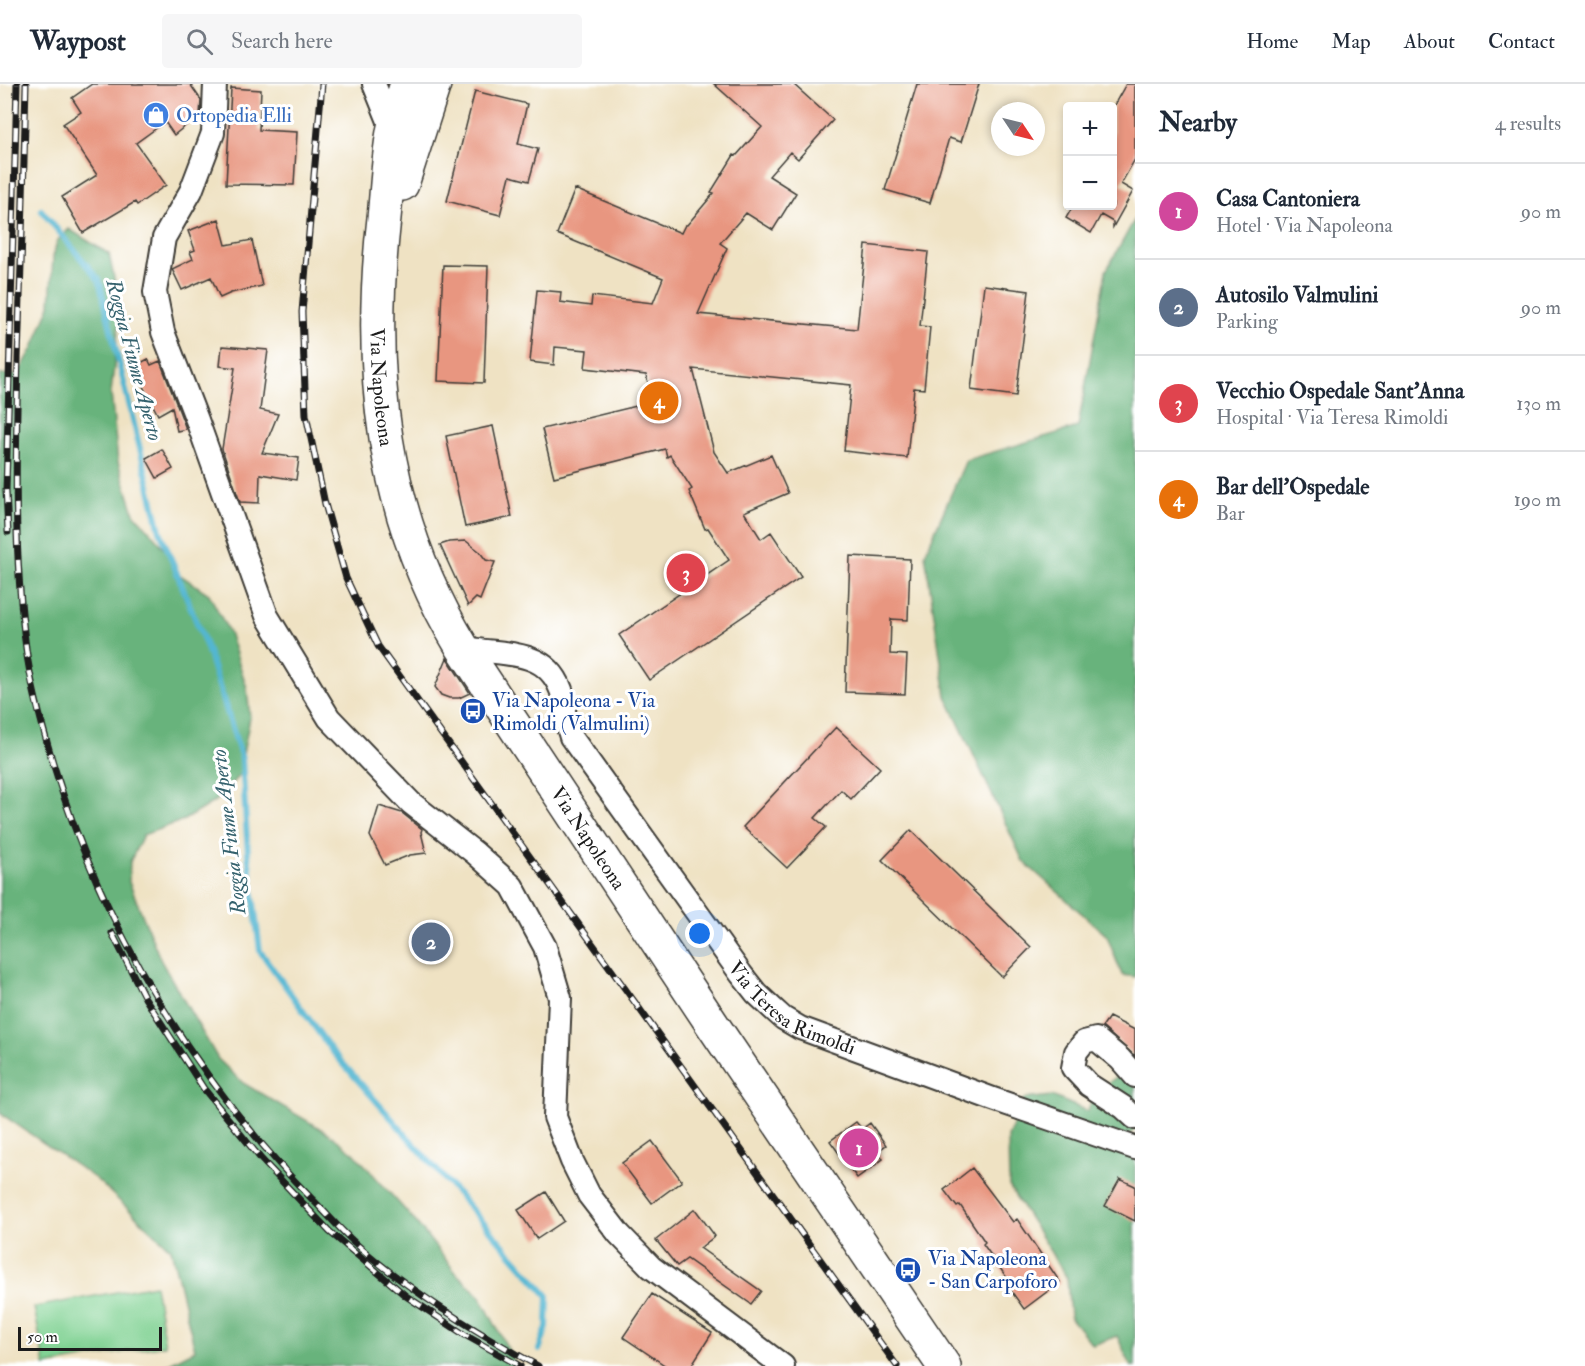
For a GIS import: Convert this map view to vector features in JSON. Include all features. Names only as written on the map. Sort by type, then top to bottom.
[{"type":"main road","points":[[393,132],[407,84]]},
{"type":"main road","name":"Via Napoleona","points":[[380,255],[434,84]]},
{"type":"main road","name":"Via Napoleona","points":[[393,132],[401,160],[380,255],[376,345],[383,416],[396,492],[411,544],[445,619],[462,647],[727,1047],[944,1366]]},
{"type":"street","points":[[215,84],[213,133],[191,191],[164,238],[154,292],[163,332],[267,616],[328,718],[411,803],[475,853],[512,886],[546,947],[560,998],[555,1117],[572,1161],[589,1195],[619,1234],[651,1267],[783,1366]]},
{"type":"street","points":[[374,84],[393,132]]},
{"type":"street","name":"Via Teresa Rimoldi","points":[[462,647],[478,651],[510,652],[525,656],[539,662],[550,671],[563,697],[571,737],[735,966],[756,993],[783,1018],[814,1033],[1135,1148]]},
{"type":"street","points":[[1135,1076],[1120,1059],[1096,1039],[1084,1042],[1076,1052],[1073,1068],[1089,1085],[1123,1107],[1135,1118]]},
{"type":"green space","points":[[1135,219],[1135,977],[1122,975],[1107,936],[1023,861],[946,696],[925,554],[966,460],[1078,427],[1106,271]]},
{"type":"green space","points":[[69,229],[109,254],[116,287],[119,324],[111,393],[118,462],[134,513],[169,554],[177,573],[209,594],[229,632],[247,688],[250,718],[242,759],[242,772],[217,800],[184,820],[143,835],[130,862],[129,882],[161,961],[218,1059],[243,1083],[328,1133],[354,1153],[415,1221],[457,1274],[480,1296],[517,1366],[164,1366],[195,1350],[171,1249],[96,1179],[0,1113],[0,375],[18,374],[33,348],[50,305],[53,257],[57,241]]},
{"type":"green space","points":[[1122,1073],[1135,1080],[1135,1129],[1125,1138],[1135,1142],[1135,1366],[1131,1366],[1117,1336],[1093,1345],[1070,1317],[1067,1278],[1009,1186],[1008,1137],[1024,1099],[1052,1096],[1087,1111],[1096,1092]]},
{"type":"green space","points":[[155,1285],[165,1345],[45,1366],[34,1307]]},
{"type":"building","points":[[92,84],[190,84],[201,100],[200,114],[174,135],[165,122],[136,143],[166,185],[137,205],[135,202],[83,233],[62,197],[97,175],[63,124],[81,112],[72,98]]},
{"type":"building","points":[[714,84],[793,84],[833,120],[798,159],[790,152],[769,176],[796,193],[773,230],[746,213],[720,243],[727,248],[698,314],[857,329],[866,245],[928,252],[920,326],[930,327],[924,389],[914,388],[907,458],[844,451],[851,385],[693,369],[714,452],[728,473],[771,455],[788,493],[744,512],[761,539],[771,532],[801,577],[649,680],[619,635],[729,560],[708,528],[705,529],[689,491],[692,489],[670,455],[667,457],[665,449],[554,477],[542,429],[653,402],[646,375],[585,368],[587,350],[555,347],[554,365],[530,362],[537,290],[561,292],[560,302],[591,306],[592,296],[653,303],[663,278],[557,234],[575,189],[681,233],[685,225],[714,193],[711,192],[734,155],[736,156],[762,127]]},
{"type":"building","points":[[917,84],[979,84],[961,142],[949,138],[930,203],[885,190]]},
{"type":"building","points":[[1126,84],[1135,84],[1135,159],[1121,184],[1133,191],[1113,227],[1113,222],[1101,215],[1091,233],[1066,218],[1071,210],[1117,210],[1116,102]]},
{"type":"building","points":[[231,88],[261,90],[259,130],[297,132],[294,185],[226,184]]},
{"type":"building","points":[[475,91],[527,104],[518,144],[538,149],[529,181],[510,176],[500,215],[447,201]]},
{"type":"building","points":[[219,219],[226,245],[252,240],[262,286],[220,298],[211,277],[182,290],[172,269],[193,259],[190,252],[195,250],[188,231]]},
{"type":"building","points":[[443,265],[488,266],[484,383],[438,381]]},
{"type":"building","points":[[984,285],[1029,291],[1016,396],[971,390]]},
{"type":"building","points":[[222,346],[268,350],[260,410],[278,414],[262,453],[299,458],[296,480],[260,474],[259,503],[240,502],[222,449],[235,368],[220,366]]},
{"type":"building","points":[[148,359],[151,365],[160,361],[186,429],[177,431],[172,407],[158,415],[133,367]]},
{"type":"building","points":[[493,426],[512,517],[465,527],[446,436]]},
{"type":"building","points":[[162,449],[173,469],[157,478],[146,458]]},
{"type":"building","points":[[466,541],[486,560],[495,562],[480,600],[476,598],[468,606],[440,545]]},
{"type":"building","points":[[850,556],[910,559],[908,620],[891,619],[890,654],[907,655],[905,694],[845,692]]},
{"type":"building","points":[[447,658],[470,693],[459,698],[449,698],[441,695],[435,687]]},
{"type":"building","points":[[836,727],[880,768],[851,799],[841,790],[815,818],[826,827],[787,868],[743,827]]},
{"type":"building","points":[[379,806],[402,813],[422,829],[426,853],[410,855],[385,865],[370,836]]},
{"type":"building","points":[[911,830],[1031,947],[1002,977],[882,860]]},
{"type":"building","points":[[1109,1017],[1135,1030],[1135,1056],[1102,1027]]},
{"type":"building","points":[[856,1122],[862,1129],[870,1123],[886,1145],[878,1151],[883,1159],[857,1178],[830,1141]]},
{"type":"building","points":[[652,1141],[682,1181],[652,1203],[622,1163]]},
{"type":"building","points":[[972,1168],[1013,1222],[1017,1219],[1060,1282],[1024,1309],[1004,1281],[1007,1278],[983,1244],[985,1242],[960,1205],[957,1207],[944,1190]]},
{"type":"building","points":[[1120,1179],[1135,1186],[1135,1221],[1105,1206]]},
{"type":"building","points":[[546,1192],[564,1221],[537,1239],[518,1210]]},
{"type":"building","points":[[695,1209],[715,1236],[700,1248],[761,1291],[751,1304],[687,1259],[677,1266],[656,1240]]},
{"type":"building","points":[[652,1294],[712,1333],[691,1366],[666,1366],[623,1337]]},
{"type":"waterway","name":"Roggia Fiume Aperto","points":[[41,210],[99,280],[160,531],[207,648],[242,759],[248,855],[260,951],[332,1051],[548,1296],[547,1327],[539,1350]]},
{"type":"railway","points":[[8,532],[6,490],[17,84]]},
{"type":"railway","points":[[26,84],[18,359],[16,504],[19,576],[26,648],[34,692],[53,763],[73,824],[97,883],[156,997],[228,1102],[269,1152],[343,1231],[374,1259],[442,1309],[538,1366]]},
{"type":"railway","points":[[322,84],[302,312],[306,415],[325,504],[346,578],[378,646],[897,1366]]},
{"type":"railway","points":[[112,933],[145,998],[204,1089],[261,1159],[330,1232],[406,1296],[465,1335],[520,1366]]},
{"type":"place","name":"Ortopedia Elli","points":[[156,115]]},
{"type":"place","name":"Bar dell'Ospedale","points":[[659,401]]},
{"type":"place","name":"Vecchio Ospedale Sant'Anna","points":[[686,573]]},
{"type":"place","name":"Via Napoleona - Via Rimoldi (Valmulini)","points":[[473,711]]},
{"type":"place","name":"Autosilo Valmulini","points":[[431,942]]},
{"type":"place","name":"Casa Cantoniera","points":[[859,1148]]},
{"type":"place","name":"Via Napoleona - San Carpoforo","points":[[908,1270]]}]
